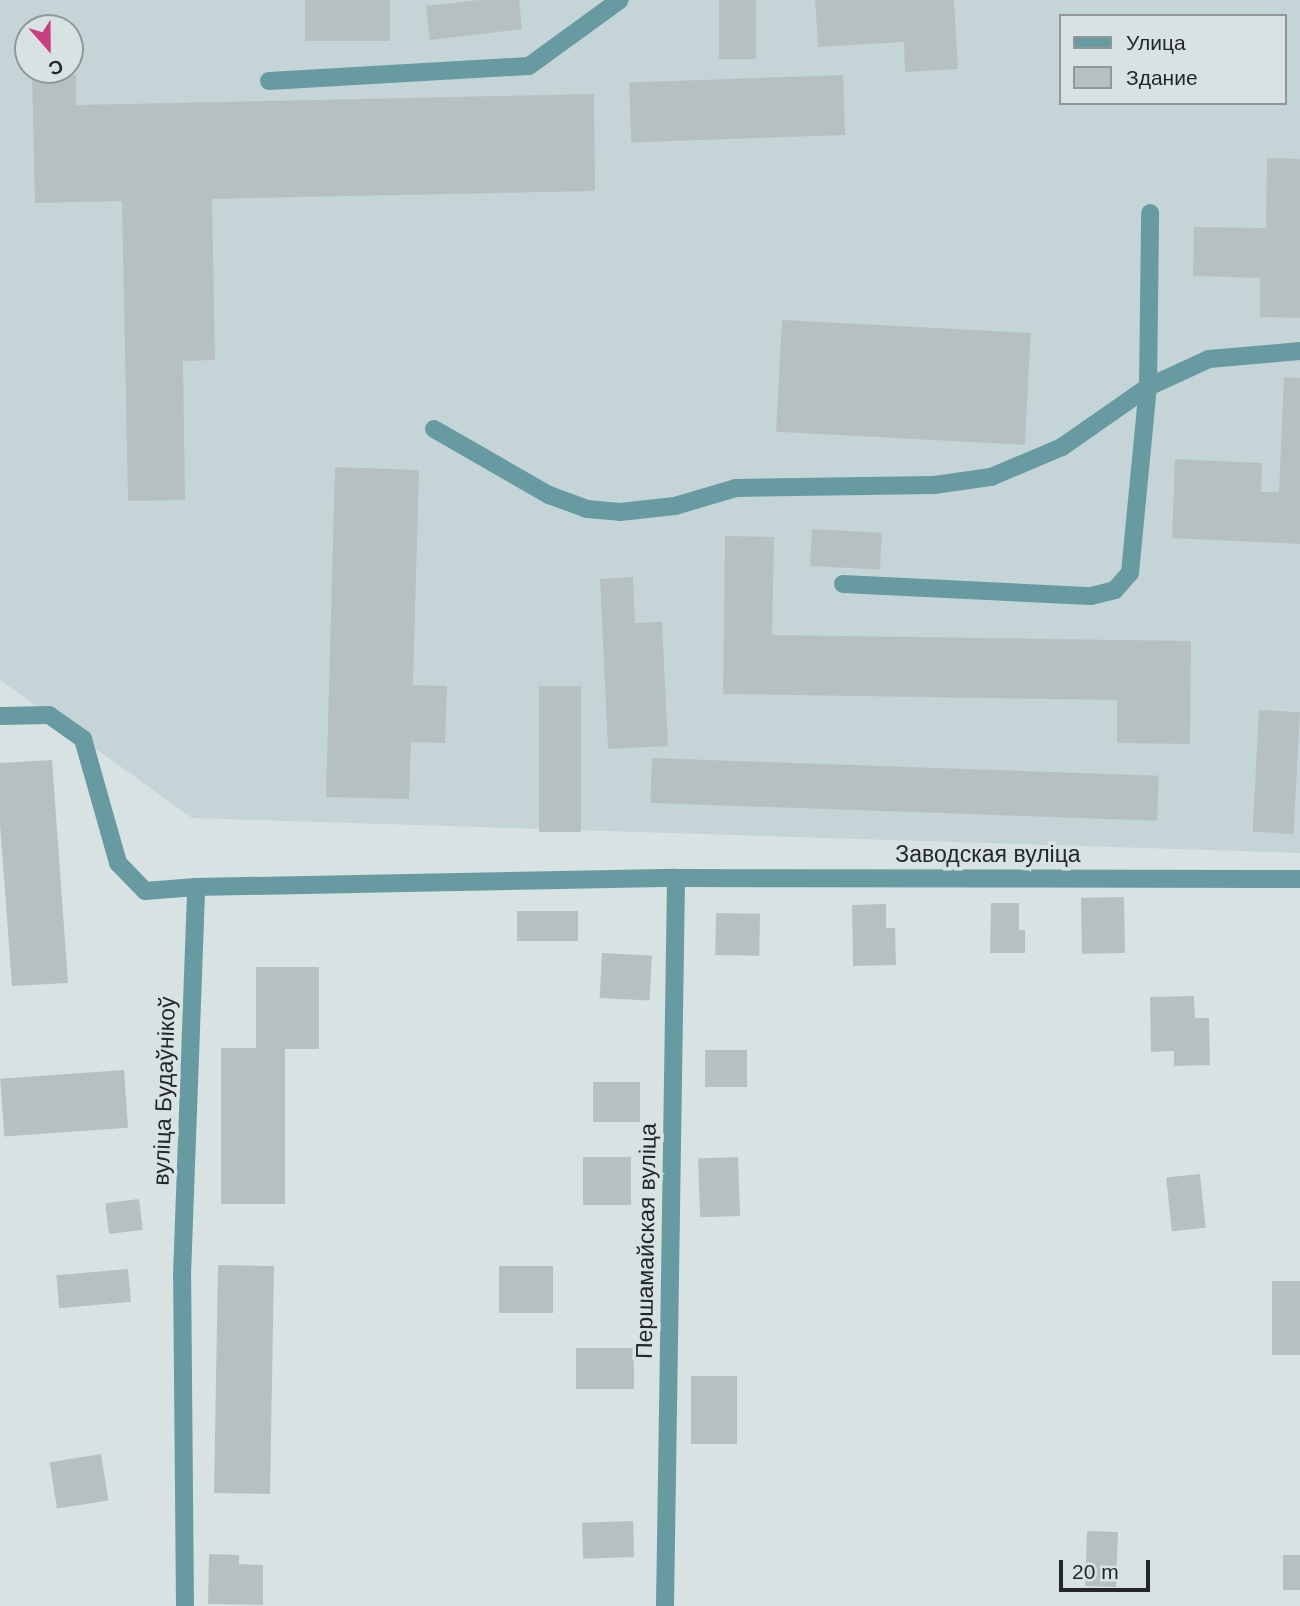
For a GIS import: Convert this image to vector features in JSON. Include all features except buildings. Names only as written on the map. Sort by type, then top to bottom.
[{"type":"street","points":[[269,81],[529,66],[620,0]]},
{"type":"street","points":[[843,584],[1091,596],[1115,590],[1130,573],[1148,387],[1150,213]]},
{"type":"street","points":[[434,429],[549,495],[587,509],[620,512],[675,506],[736,488],[934,485],[991,477],[1062,447],[1148,387],[1209,359],[1300,351]]},
{"type":"street","points":[[0,716],[49,715],[83,739],[118,863],[145,891],[195,887]]},
{"type":"street","name":"Заводская вуліца","points":[[195,887],[676,878],[1300,879]]},
{"type":"street","name":"Першамайская вуліца","points":[[665,1606],[676,878]]},
{"type":"street","name":"вуліца Будаўнікоў","points":[[185,1606],[182,1275],[195,887]]},
{"type":"shaded area","points":[[0,0],[1300,0],[1300,853],[192,818],[0,680]]}]
